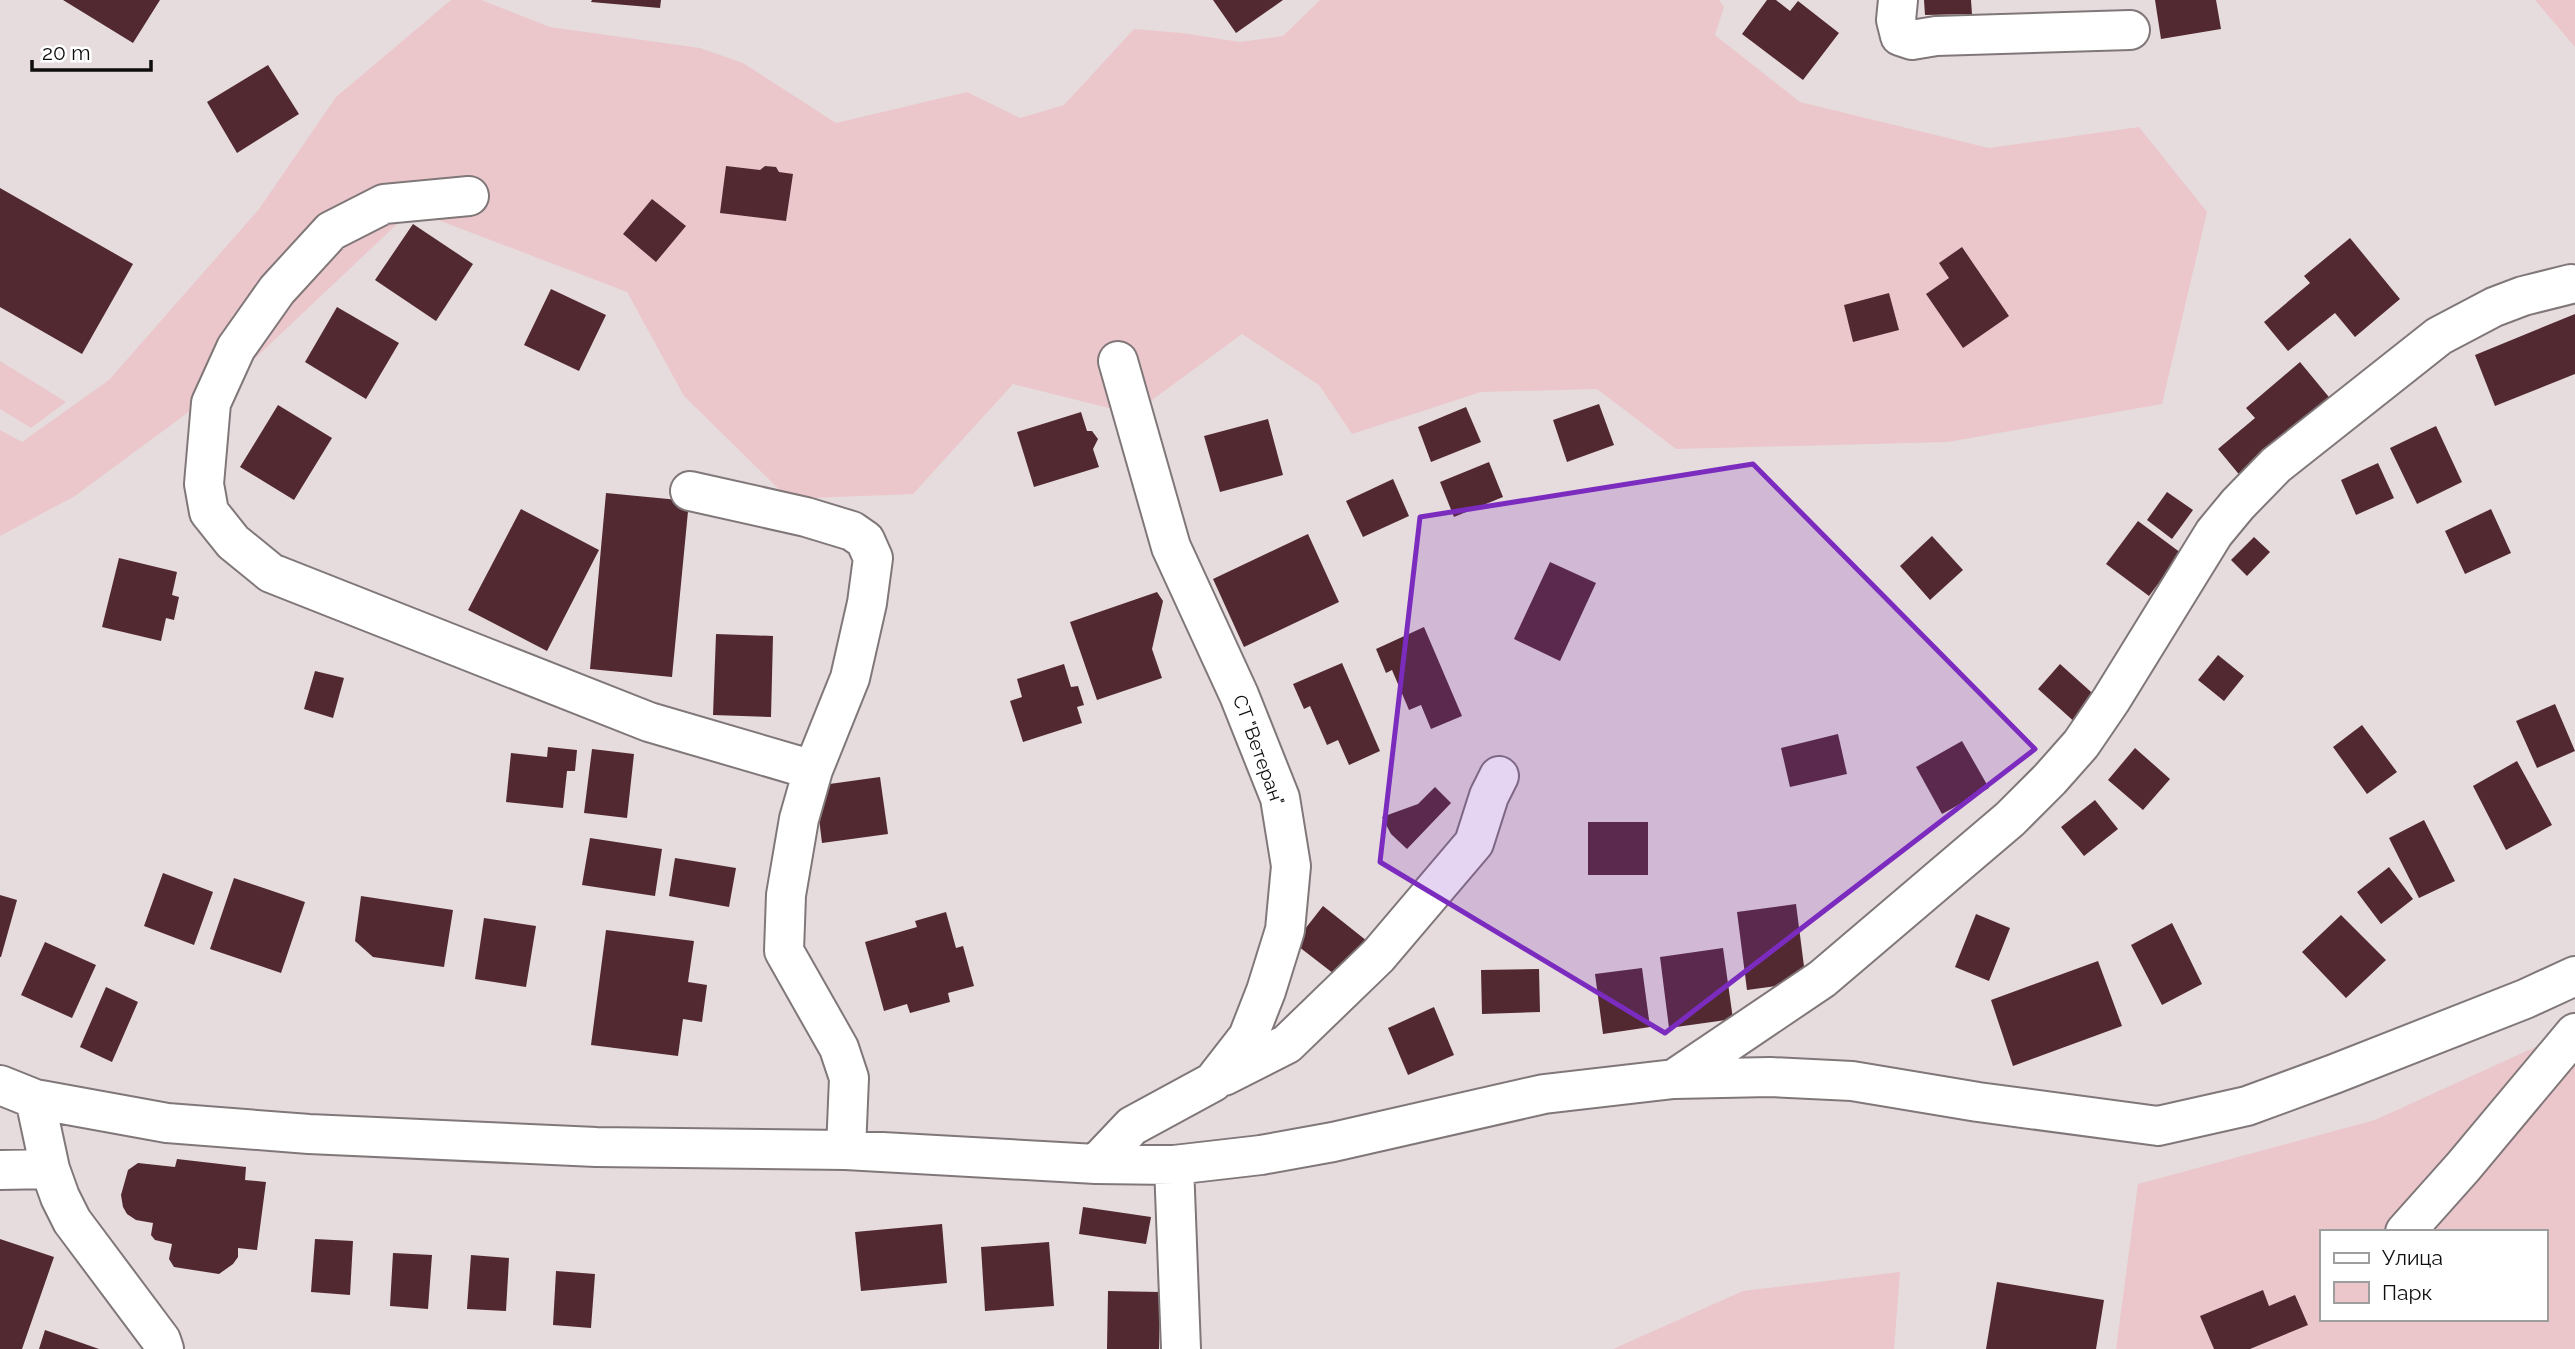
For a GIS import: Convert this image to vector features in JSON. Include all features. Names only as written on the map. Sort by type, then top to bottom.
[{"type":"street","points":[[1898,0],[1896,20],[1900,36],[1912,40],[1937,36],[2130,30]]},
{"type":"street","points":[[469,196],[384,204],[331,231],[276,290],[236,348],[211,403],[204,484],[209,512],[233,542],[271,573],[649,722],[813,770]]},
{"type":"street","points":[[1674,1079],[1822,979],[2010,819],[2050,779],[2081,744],[2111,700],[2214,533],[2276,465],[2439,336],[2504,303],[2571,284]]},
{"type":"street","name":"СТ \"Ветеран\"","points":[[1096,1164],[1132,1126],[1213,1082],[1248,1037],[1285,930],[1291,866],[1280,798],[1239,695],[1171,547],[1118,361]]},
{"type":"street","points":[[690,491],[806,517],[852,531],[865,540],[873,558],[850,678],[813,770],[799,819],[786,895],[784,951],[839,1048],[849,1078],[846,1150]]},
{"type":"street","points":[[1213,1082],[1287,1044],[1378,956],[1474,843],[1489,796],[1499,776]]},
{"type":"street","points":[[0,1085],[35,1100],[167,1124],[596,1147],[846,1150],[1096,1164],[1174,1165],[1261,1155],[1333,1142],[1544,1094],[1674,1079],[1770,1077],[1852,1081],[1978,1102],[2158,1126],[2247,1106],[2525,999],[2575,976]]},
{"type":"street","points":[[2407,1230],[2575,1033]]},
{"type":"street","points":[[35,1100],[50,1169],[72,1221],[161,1340],[164,1349]]},
{"type":"street","points":[[1174,1165],[1181,1349]]},
{"type":"street","points":[[0,1170],[50,1169]]},
{"type":"highlighted area","points":[[1753,464],[2035,749],[1665,1033],[1380,862],[1420,517]]},
{"type":"green space","points":[[451,0],[481,0],[550,27],[700,48],[743,63],[836,123],[967,92],[1020,118],[1064,105],[1134,29],[1240,42],[1283,36],[1320,0],[1719,0],[1724,7],[1715,35],[1800,102],[1989,148],[2139,127],[2207,212],[2162,404],[1948,442],[1676,449],[1597,389],[1481,392],[1352,434],[1319,385],[1242,334],[1133,414],[1013,384],[913,494],[789,499],[684,396],[627,292],[412,210],[232,380],[75,496],[0,536],[0,430],[22,442],[109,380],[259,209],[336,97]]},
{"type":"green space","points":[[2535,0],[2575,0],[2575,47]]},
{"type":"green space","points":[[0,361],[66,402],[31,428],[0,409]]},
{"type":"green space","points":[[2575,1029],[2575,1349],[2116,1349],[2138,1184],[2375,1120]]},
{"type":"green space","points":[[1900,1272],[1894,1349],[1613,1349],[1743,1291]]},
{"type":"building","points":[[63,0],[160,0],[133,43]]},
{"type":"building","points":[[661,0],[660,8],[591,2]]},
{"type":"building","points":[[1213,0],[1283,0],[1236,33]]},
{"type":"building","points":[[1767,0],[1776,0],[1790,11],[1798,1],[1839,33],[1803,80],[1742,34]]},
{"type":"building","points":[[1924,0],[1971,0],[1972,14],[1925,15]]},
{"type":"building","points":[[2155,0],[2216,0],[2221,29],[2161,39]]},
{"type":"building","points":[[268,65],[299,114],[237,153],[207,102]]},
{"type":"building","points":[[726,166],[760,170],[765,166],[776,167],[779,172],[793,174],[786,221],[720,213]]},
{"type":"building","points":[[0,188],[133,264],[82,354],[0,307]]},
{"type":"building","points":[[652,199],[686,226],[656,262],[623,234]]},
{"type":"building","points":[[413,224],[473,264],[436,321],[375,280]]},
{"type":"building","points":[[2350,238],[2400,299],[2355,337],[2335,313],[2288,351],[2264,322],[2310,283],[2304,276]]},
{"type":"building","points":[[1962,247],[2009,316],[1963,348],[1926,294],[1949,278],[1939,263]]},
{"type":"building","points":[[551,289],[606,315],[579,371],[524,345]]},
{"type":"building","points":[[1889,293],[1899,330],[1853,342],[1844,305]]},
{"type":"building","points":[[337,307],[399,343],[366,399],[305,362]]},
{"type":"building","points":[[2575,314],[2575,374],[2495,406],[2475,355]]},
{"type":"building","points":[[2300,362],[2333,402],[2242,478],[2218,449],[2255,418],[2246,408]]},
{"type":"building","points":[[1599,404],[1614,445],[1567,462],[1553,420]]},
{"type":"building","points":[[278,405],[332,438],[294,500],[240,467]]},
{"type":"building","points":[[1466,407],[1481,442],[1431,462],[1418,427]]},
{"type":"building","points":[[1081,412],[1087,431],[1092,431],[1098,439],[1093,449],[1099,467],[1034,487],[1017,432]]},
{"type":"building","points":[[1268,419],[1283,475],[1220,492],[1204,436]]},
{"type":"building","points":[[2436,426],[2462,482],[2417,504],[2390,448]]},
{"type":"building","points":[[1489,462],[1503,497],[1454,517],[1440,482]]},
{"type":"building","points":[[2378,463],[2394,498],[2356,515],[2341,480]]},
{"type":"building","points":[[1393,479],[1409,516],[1363,537],[1346,501]]},
{"type":"building","points":[[2167,492],[2193,510],[2172,539],[2147,520]]},
{"type":"building","points":[[606,493],[689,501],[672,677],[590,669]]},
{"type":"building","points":[[521,509],[599,550],[547,651],[468,610]]},
{"type":"building","points":[[2491,509],[2511,553],[2465,574],[2445,531]]},
{"type":"building","points":[[2138,521],[2181,553],[2149,596],[2106,564]]},
{"type":"building","points":[[1308,534],[1339,602],[1244,647],[1213,579]]},
{"type":"building","points":[[1932,536],[1963,570],[1930,600],[1900,566]]},
{"type":"building","points":[[2254,537],[2270,552],[2247,576],[2231,560]]},
{"type":"building","points":[[119,558],[177,572],[172,595],[179,597],[174,620],[166,618],[161,641],[102,627]]},
{"type":"building","points":[[1550,562],[1596,583],[1560,661],[1514,639]]},
{"type":"building","points":[[1157,592],[1163,601],[1152,649],[1162,678],[1097,700],[1070,622]]},
{"type":"building","points":[[1424,627],[1462,716],[1431,729],[1421,705],[1409,710],[1392,670],[1386,673],[1376,649]]},
{"type":"building","points":[[716,634],[773,636],[771,717],[713,715]]},
{"type":"building","points":[[2218,655],[2244,676],[2224,701],[2198,680]]},
{"type":"building","points":[[1342,663],[1380,751],[1349,765],[1338,740],[1327,745],[1310,706],[1304,709],[1293,684]]},
{"type":"building","points":[[1064,664],[1071,687],[1078,686],[1084,705],[1077,707],[1082,723],[1023,742],[1010,701],[1022,697],[1017,679]]},
{"type":"building","points":[[2060,664],[2100,700],[2078,725],[2038,689]]},
{"type":"building","points":[[315,671],[344,678],[333,718],[304,709]]},
{"type":"building","points":[[2555,704],[2575,751],[2537,768],[2516,721]]},
{"type":"building","points":[[2362,725],[2397,772],[2367,794],[2333,747]]},
{"type":"building","points":[[1838,734],[1847,774],[1790,787],[1781,748]]},
{"type":"building","points":[[1962,741],[1989,788],[1942,814],[1916,767]]},
{"type":"building","points":[[548,747],[577,750],[575,771],[567,771],[563,808],[506,802],[511,753],[547,757]]},
{"type":"building","points":[[2135,748],[2170,779],[2143,810],[2108,780]]},
{"type":"building","points":[[592,749],[634,754],[627,818],[584,813]]},
{"type":"building","points":[[2517,761],[2552,825],[2506,850],[2473,786]]},
{"type":"building","points":[[880,777],[888,834],[822,843],[815,786]]},
{"type":"building","points":[[1435,787],[1451,803],[1407,849],[1391,834],[1382,817],[1418,804]]},
{"type":"building","points":[[2095,800],[2118,829],[2084,856],[2061,827]]},
{"type":"building","points":[[2424,820],[2455,881],[2419,898],[2389,838]]},
{"type":"building","points":[[1588,822],[1648,822],[1648,875],[1588,875]]},
{"type":"building","points":[[590,838],[662,849],[655,896],[582,885]]},
{"type":"building","points":[[675,858],[736,868],[729,907],[669,896]]},
{"type":"building","points":[[2389,867],[2413,899],[2381,924],[2357,892]]},
{"type":"building","points":[[163,873],[213,892],[194,945],[144,926]]},
{"type":"building","points":[[234,878],[305,902],[281,973],[210,949]]},
{"type":"building","points":[[0,895],[17,900],[1,957],[0,957]]},
{"type":"building","points":[[361,896],[453,910],[444,967],[373,957],[355,941]]},
{"type":"building","points":[[1796,904],[1806,982],[1747,990],[1737,912]]},
{"type":"building","points":[[1323,906],[1367,941],[1338,977],[1294,943]]},
{"type":"building","points":[[946,912],[956,948],[963,946],[974,986],[948,993],[950,1002],[910,1013],[907,1004],[884,1011],[865,942],[917,927],[915,921]]},
{"type":"building","points":[[1976,914],[2010,928],[1989,981],[1955,967]]},
{"type":"building","points":[[2341,915],[2386,960],[2346,998],[2302,952]]},
{"type":"building","points":[[484,918],[536,926],[526,987],[475,979]]},
{"type":"building","points":[[2172,923],[2202,984],[2162,1005],[2131,945]]},
{"type":"building","points":[[606,930],[694,941],[688,982],[707,985],[702,1022],[683,1019],[678,1056],[591,1045]]},
{"type":"building","points":[[45,942],[96,965],[72,1018],[21,995]]},
{"type":"building","points":[[1723,948],[1733,1019],[1669,1028],[1660,957]]},
{"type":"building","points":[[2098,961],[2122,1026],[2013,1066],[1991,1000]]},
{"type":"building","points":[[1642,968],[1650,1027],[1603,1034],[1595,974]]},
{"type":"building","points":[[1539,969],[1540,1012],[1482,1014],[1481,970]]},
{"type":"building","points":[[106,987],[138,1002],[112,1062],[80,1047]]},
{"type":"building","points":[[1434,1007],[1454,1055],[1408,1075],[1388,1028]]},
{"type":"building","points":[[177,1159],[246,1167],[245,1180],[266,1182],[257,1250],[238,1248],[238,1257],[233,1264],[219,1274],[174,1267],[169,1259],[172,1244],[155,1240],[151,1235],[153,1223],[136,1220],[127,1214],[123,1207],[121,1195],[128,1170],[138,1163],[175,1167]]},
{"type":"building","points":[[1083,1207],[1151,1217],[1146,1244],[1079,1234]]},
{"type":"building","points":[[942,1224],[947,1283],[861,1291],[855,1232]]},
{"type":"building","points":[[0,1239],[54,1257],[22,1349],[0,1349]]},
{"type":"building","points":[[315,1239],[353,1241],[350,1295],[311,1292]]},
{"type":"building","points":[[1049,1242],[1054,1306],[985,1311],[981,1247]]},
{"type":"building","points":[[393,1253],[432,1255],[428,1309],[390,1306]]},
{"type":"building","points":[[471,1255],[509,1258],[506,1311],[467,1309]]},
{"type":"building","points":[[556,1271],[595,1274],[591,1328],[553,1325]]},
{"type":"building","points":[[1997,1282],[2104,1300],[2096,1349],[1986,1349]]},
{"type":"building","points":[[2263,1290],[2269,1306],[2295,1295],[2308,1325],[2250,1349],[2214,1349],[2200,1316]]},
{"type":"building","points":[[1108,1291],[1160,1292],[1159,1349],[1107,1349]]},
{"type":"building","points":[[45,1330],[99,1349],[39,1349]]}]
